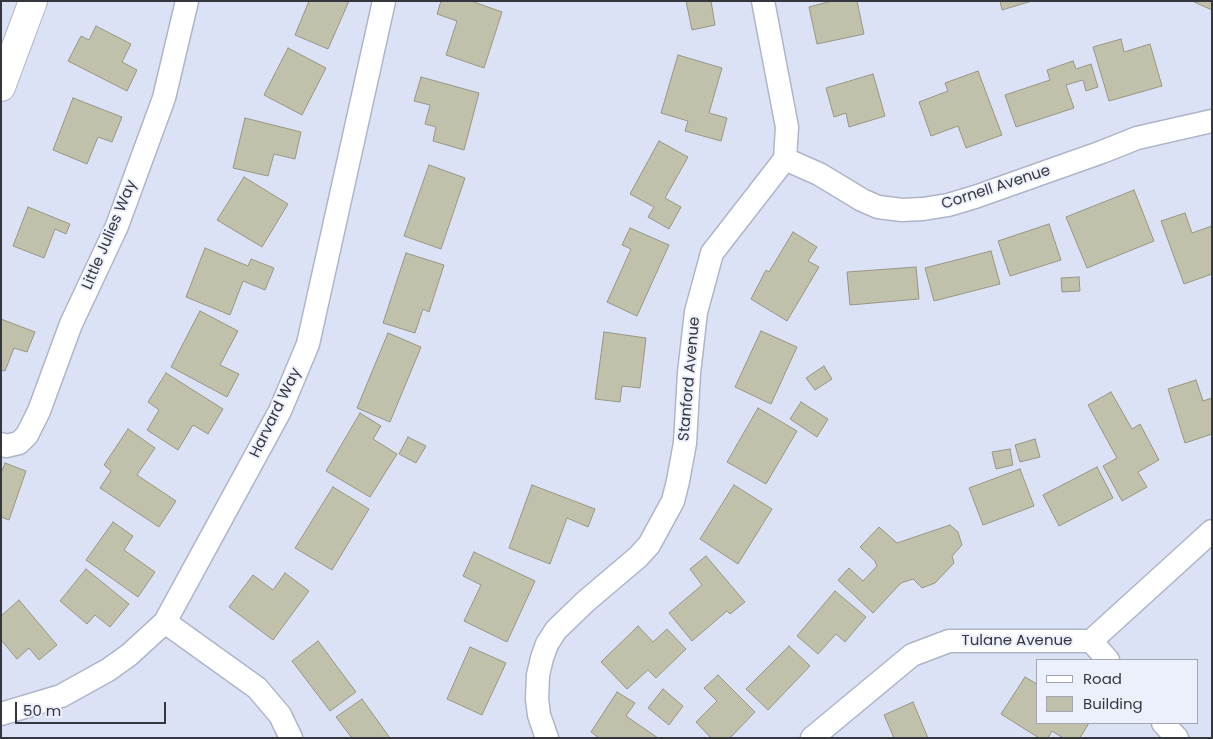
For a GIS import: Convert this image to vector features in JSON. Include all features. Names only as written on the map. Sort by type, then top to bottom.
[{"type":"street","points":[[1,87],[32,1]]},
{"type":"street","name":"Little Julies Way","points":[[1,444],[6,446],[19,443],[28,435],[39,411],[71,324],[117,226],[164,98],[187,1]]},
{"type":"street","name":"Harvard Way","points":[[1,714],[61,696],[108,670],[129,656],[165,622],[280,411],[308,344],[384,1]]},
{"type":"street","points":[[763,1],[787,127],[785,159]]},
{"type":"street","name":"Cornell Avenue","points":[[785,159],[820,174],[862,200],[878,207],[902,210],[923,209],[948,205],[975,197],[1137,138],[1212,121]]},
{"type":"street","name":"Stanford Avenue","points":[[541,736],[537,699],[538,675],[548,644],[556,630],[585,602],[638,558],[649,545],[673,501],[685,443],[689,373],[696,312],[712,253],[785,159]]},
{"type":"street","name":"Tulane Avenue","points":[[812,738],[912,654],[949,641],[1091,641],[1212,531]]},
{"type":"street","points":[[165,622],[257,688],[280,715],[291,738]]},
{"type":"street","points":[[1091,641],[1107,659]]},
{"type":"street","points":[[1165,724],[1177,738]]},
{"type":"building","points":[[309,1],[349,1],[328,49],[295,35]]},
{"type":"building","points":[[441,1],[471,1],[502,12],[484,68],[446,55],[457,21],[437,14]]},
{"type":"building","points":[[686,1],[711,1],[715,25],[692,30]]},
{"type":"building","points":[[832,1],[857,1],[864,34],[817,44],[809,7]]},
{"type":"building","points":[[1000,1],[1032,1],[1002,10]]},
{"type":"building","points":[[1192,1],[1212,1],[1212,10]]},
{"type":"building","points":[[96,26],[131,44],[122,62],[137,70],[127,91],[68,61],[81,36],[89,40]]},
{"type":"building","points":[[1121,39],[1124,52],[1150,44],[1162,86],[1109,101],[1093,47]]},
{"type":"building","points":[[288,48],[326,68],[302,115],[264,95]]},
{"type":"building","points":[[678,55],[722,68],[709,113],[727,118],[721,141],[685,131],[688,121],[661,113]]},
{"type":"building","points":[[1073,61],[1076,69],[1091,64],[1098,87],[1086,91],[1083,80],[1066,85],[1074,108],[1016,127],[1005,95],[1050,80],[1047,70]]},
{"type":"building","points":[[978,71],[1002,135],[966,148],[958,126],[931,136],[919,102],[948,91],[945,83]]},
{"type":"building","points":[[873,74],[885,116],[849,127],[846,113],[834,117],[826,88]]},
{"type":"building","points":[[421,77],[479,93],[464,150],[433,141],[436,127],[425,124],[430,105],[414,101]]},
{"type":"building","points":[[73,98],[122,117],[112,142],[98,137],[87,164],[53,150]]},
{"type":"building","points":[[245,118],[301,132],[295,159],[274,154],[268,176],[233,168]]},
{"type":"building","points":[[659,141],[688,157],[665,198],[681,207],[669,229],[648,217],[654,207],[630,194]]},
{"type":"building","points":[[429,165],[465,178],[441,249],[404,236]]},
{"type":"building","points":[[244,177],[288,204],[262,247],[217,220]]},
{"type":"building","points":[[1134,190],[1154,241],[1087,268],[1066,217]]},
{"type":"building","points":[[28,207],[70,224],[66,234],[55,229],[44,258],[13,246]]},
{"type":"building","points":[[1185,213],[1192,233],[1212,226],[1212,274],[1184,284],[1161,221]]},
{"type":"building","points":[[1049,224],[1061,260],[1010,276],[998,241]]},
{"type":"building","points":[[630,228],[669,245],[637,316],[607,302],[631,249],[622,245]]},
{"type":"building","points":[[793,232],[817,247],[808,261],[819,267],[787,321],[751,299],[766,270],[769,272]]},
{"type":"building","points":[[205,248],[248,266],[251,259],[274,268],[265,290],[243,281],[230,315],[186,297]]},
{"type":"building","points":[[991,251],[1000,284],[934,301],[925,268]]},
{"type":"building","points":[[406,253],[444,265],[429,312],[423,309],[415,333],[383,323]]},
{"type":"building","points":[[916,267],[919,299],[850,305],[847,272]]},
{"type":"building","points":[[1079,277],[1080,291],[1062,292],[1061,278]]},
{"type":"building","points":[[200,311],[238,331],[220,365],[239,374],[227,397],[171,367]]},
{"type":"building","points":[[1,319],[35,332],[27,352],[14,348],[5,371],[1,370]]},
{"type":"building","points":[[761,331],[797,347],[771,404],[735,387]]},
{"type":"building","points":[[604,332],[646,338],[640,388],[622,386],[620,402],[595,399]]},
{"type":"building","points":[[388,333],[421,347],[390,422],[357,408]]},
{"type":"building","points":[[824,366],[832,379],[815,390],[806,378]]},
{"type":"building","points":[[166,373],[223,409],[208,434],[193,425],[178,450],[147,430],[159,410],[148,402]]},
{"type":"building","points":[[1196,380],[1203,401],[1212,398],[1212,434],[1185,443],[1168,389]]},
{"type":"building","points":[[1111,392],[1132,429],[1140,424],[1159,460],[1138,472],[1147,487],[1122,501],[1103,466],[1117,458],[1088,405]]},
{"type":"building","points":[[801,402],[828,419],[817,437],[790,419]]},
{"type":"building","points":[[758,408],[797,431],[766,484],[727,462]]},
{"type":"building","points":[[360,413],[381,426],[373,439],[397,454],[370,497],[326,471]]},
{"type":"building","points":[[128,429],[155,448],[137,475],[176,501],[159,527],[100,488],[111,471],[104,465]]},
{"type":"building","points":[[408,437],[426,446],[416,463],[399,454]]},
{"type":"building","points":[[1035,439],[1040,457],[1020,462],[1015,445]]},
{"type":"building","points":[[1010,449],[1013,465],[996,469],[992,452]]},
{"type":"building","points":[[5,463],[26,471],[9,520],[1,517],[1,473]]},
{"type":"building","points":[[1097,467],[1113,498],[1059,526],[1043,495]]},
{"type":"building","points":[[1020,469],[1034,506],[983,525],[969,488]]},
{"type":"building","points":[[532,485],[595,509],[588,527],[567,518],[550,564],[509,548]]},
{"type":"building","points":[[734,485],[772,509],[738,564],[700,539]]},
{"type":"building","points":[[333,487],[369,509],[332,570],[295,548]]},
{"type":"building","points":[[113,522],[133,536],[124,550],[155,572],[138,597],[86,560]]},
{"type":"building","points":[[950,525],[958,532],[962,545],[952,556],[954,563],[935,583],[922,588],[913,579],[901,583],[873,613],[838,580],[849,568],[863,581],[877,566],[875,561],[860,547],[879,527],[897,543]]},
{"type":"building","points":[[474,552],[535,581],[507,642],[464,621],[481,585],[463,576]]},
{"type":"building","points":[[706,556],[745,602],[730,614],[727,611],[692,641],[669,613],[702,585],[690,569]]},
{"type":"building","points":[[86,569],[129,604],[110,627],[95,615],[87,624],[60,601]]},
{"type":"building","points":[[285,573],[309,591],[273,640],[229,607],[253,575],[273,590]]},
{"type":"building","points":[[835,591],[866,617],[845,642],[836,634],[818,654],[797,636]]},
{"type":"building","points":[[19,600],[57,645],[39,660],[29,648],[17,659],[1,640],[1,616]]},
{"type":"building","points":[[638,626],[653,642],[667,629],[686,649],[656,678],[648,670],[627,689],[601,662]]},
{"type":"building","points":[[318,641],[356,692],[330,711],[292,661]]},
{"type":"building","points":[[789,646],[810,666],[768,710],[746,689]]},
{"type":"building","points":[[470,647],[506,663],[482,715],[447,699]]},
{"type":"building","points":[[718,675],[755,712],[730,738],[711,738],[696,722],[717,701],[704,688]]},
{"type":"building","points":[[1025,677],[1036,683],[1036,724],[1088,724],[1080,738],[1063,738],[1052,731],[1048,738],[1039,738],[1001,714]]},
{"type":"building","points":[[663,689],[683,706],[669,725],[648,708]]},
{"type":"building","points":[[617,692],[635,703],[626,716],[658,738],[599,738],[591,732]]},
{"type":"building","points":[[362,699],[390,738],[352,738],[336,717]]},
{"type":"building","points":[[913,702],[928,738],[894,738],[884,715]]}]
